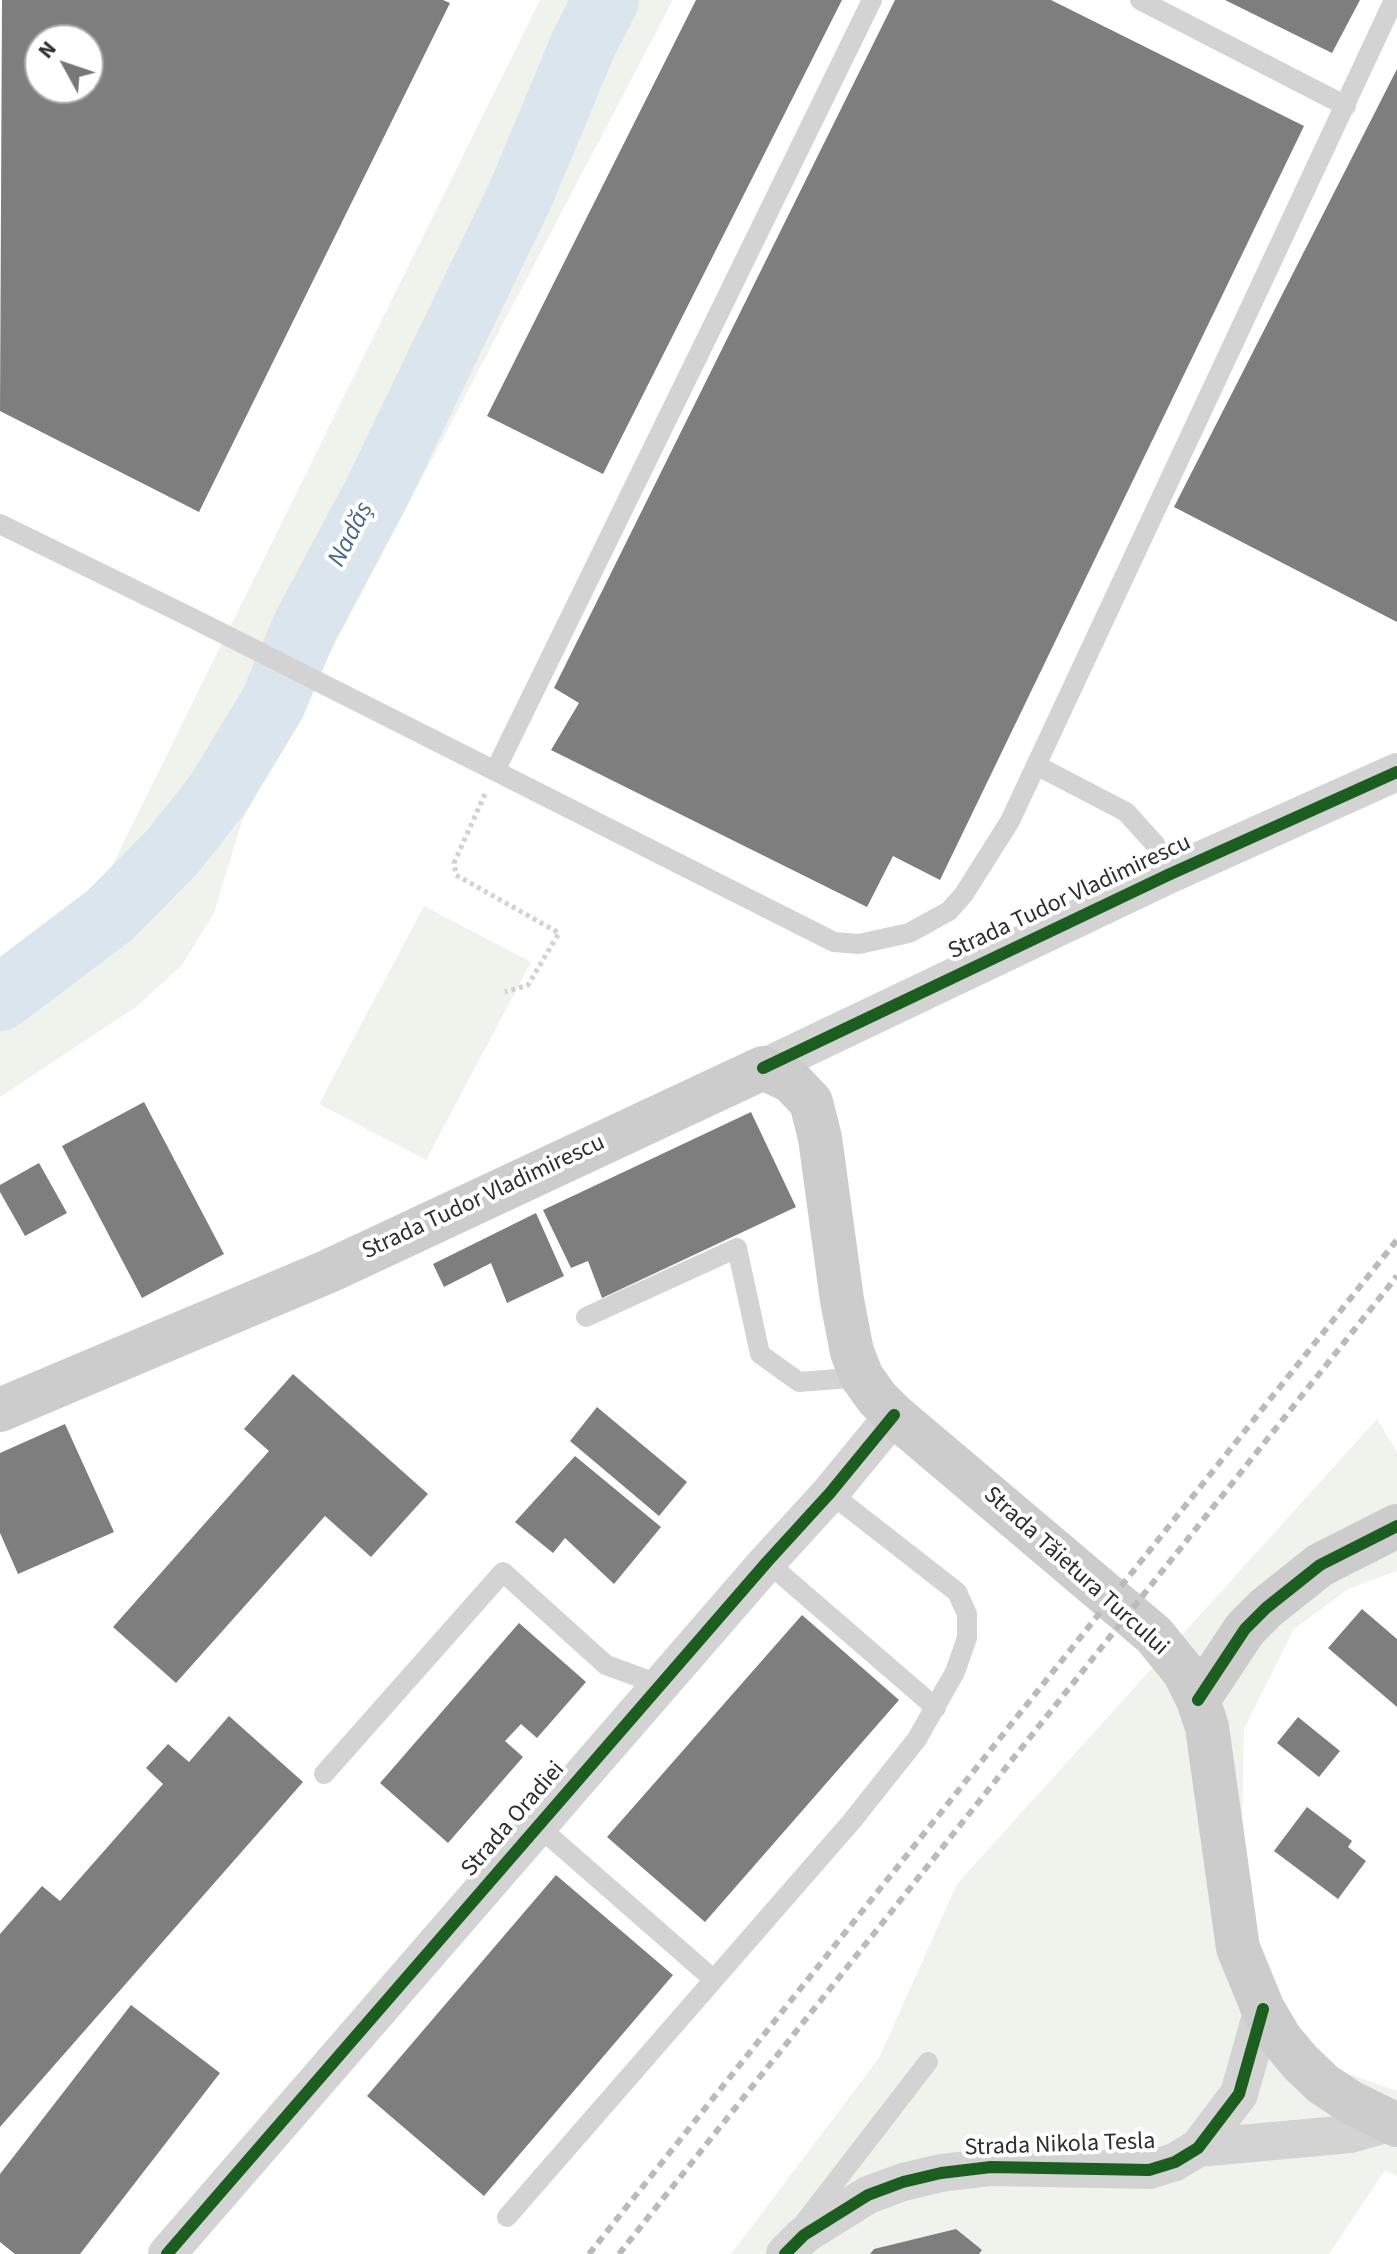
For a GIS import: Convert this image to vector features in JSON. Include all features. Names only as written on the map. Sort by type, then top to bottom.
[{"type":"main road","name":"Strada Tăietura Turcului","points":[[763,1068],[791,1081],[811,1102],[820,1138],[842,1300],[852,1352],[862,1377],[894,1415],[1154,1635],[1184,1672],[1207,1727],[1238,1948],[1263,2009],[1280,2038],[1323,2084],[1350,2102],[1394,2124]]},
{"type":"main road","name":"Strada Tudor Vladimirescu","points":[[0,1410],[329,1271],[763,1068]]},
{"type":"main road","points":[[1198,1700],[1245,1629],[1266,1608],[1320,1565],[1397,1526]]},
{"type":"street","name":"Strada Tudor Vladimirescu","points":[[763,1068],[1168,875],[1397,772]]},
{"type":"street","name":"Strada Oradiei","points":[[167,2254],[830,1493],[894,1415]]},
{"type":"street","name":"Strada Nikola Tesla","points":[[783,2254],[804,2235],[868,2195],[941,2173],[991,2167],[1149,2170],[1175,2162],[1198,2148],[1239,2094],[1263,2009]]},
{"type":"street","name":"Strada Nikola Tesla","points":[[1198,2148],[1350,2134],[1394,2124]]},
{"type":"lane","points":[[495,771],[872,0]]},
{"type":"lane","points":[[1140,0],[1346,106]]},
{"type":"lane","points":[[0,524],[834,942],[859,944],[909,933],[949,911],[964,894],[1010,821],[1394,0]]},
{"type":"lane","points":[[1036,765],[1126,812],[1155,844],[1168,875]]},
{"type":"lane","points":[[586,1317],[737,1248],[760,1354],[799,1382],[862,1377]]},
{"type":"lane","points":[[507,2217],[852,1821],[917,1739],[955,1672],[967,1638],[967,1614],[957,1592],[830,1493]]},
{"type":"lane","points":[[767,1562],[936,1708]]},
{"type":"lane","points":[[324,1774],[503,1572],[606,1665],[661,1685]]},
{"type":"lane","points":[[538,1826],[713,1979]]},
{"type":"lane","points":[[783,2254],[928,2062]]},
{"type":"path","points":[[495,771],[454,863],[454,870],[462,879],[559,933],[528,985],[505,992]]},
{"type":"shaded area","points":[[540,0],[673,0],[242,821],[214,913],[182,965],[136,1007],[0,1097],[0,960],[32,938],[108,874]]},
{"type":"shaded area","points":[[424,906],[531,962],[426,1160],[319,1104]]},
{"type":"shaded area","points":[[1377,1419],[1397,1452],[1397,1571],[1348,1589],[1293,1630],[1244,1729],[1241,1896],[1299,2043],[1341,2071],[1397,2091],[1397,2176],[1385,2170],[1329,2254],[731,2254],[879,2058],[957,1884]]},
{"type":"building","points":[[2,0],[443,0],[450,3],[199,512],[0,411]]},
{"type":"building","points":[[696,0],[842,0],[603,474],[487,416]]},
{"type":"building","points":[[895,0],[1051,0],[1304,126],[940,880],[893,856],[867,907],[551,750],[579,703],[554,688]]},
{"type":"building","points":[[1225,0],[1360,0],[1332,53]]},
{"type":"building","points":[[1397,69],[1397,622],[1174,507]]},
{"type":"building","points":[[144,1102],[224,1254],[142,1298],[62,1146]]},
{"type":"building","points":[[751,1112],[796,1207],[602,1298],[588,1261],[571,1268],[543,1210]]},
{"type":"building","points":[[39,1163],[67,1213],[25,1236],[0,1192],[0,1185]]},
{"type":"building","points":[[536,1213],[564,1276],[507,1303],[491,1263],[444,1287],[433,1264]]},
{"type":"building","points":[[293,1374],[428,1494],[371,1557],[325,1516],[176,1683],[113,1627],[269,1451],[244,1429]]},
{"type":"building","points":[[597,1407],[687,1482],[659,1516],[570,1441]]},
{"type":"building","points":[[65,1424],[114,1532],[18,1574],[0,1533],[0,1453]]},
{"type":"building","points":[[575,1456],[661,1527],[614,1584],[565,1538],[553,1553],[515,1522]]},
{"type":"building","points":[[1362,1609],[1397,1639],[1397,1707],[1328,1648]]},
{"type":"building","points":[[802,1615],[899,1700],[705,1922],[607,1837]]},
{"type":"building","points":[[519,1623],[586,1682],[537,1738],[521,1724],[505,1741],[523,1757],[448,1843],[380,1783]]},
{"type":"building","points":[[229,1716],[303,1782],[0,2127],[0,1934],[42,1886],[60,1901],[163,1784],[146,1768],[168,1744],[189,1762]]},
{"type":"building","points":[[1298,1717],[1340,1751],[1319,1777],[1277,1743]]},
{"type":"building","points":[[1307,1807],[1352,1841],[1348,1847],[1366,1861],[1338,1899],[1274,1851]]},
{"type":"building","points":[[556,1875],[673,1975],[484,2196],[367,2096]]},
{"type":"building","points":[[131,2005],[220,2073],[80,2254],[15,2254],[0,2242],[0,2174]]},
{"type":"building","points":[[956,2229],[982,2250],[979,2254],[870,2254],[874,2249]]},
{"type":"waterway","name":"Nadăș","points":[[0,998],[110,915],[173,851],[218,794],[273,703],[305,627],[376,494],[520,196],[583,45],[606,0]]},
{"type":"railway","points":[[589,2254],[1397,1240]]},
{"type":"railway","points":[[619,2254],[1397,1276]]},
{"type":"cycle path","points":[[763,1068],[1168,875],[1397,772]]},
{"type":"cycle path","points":[[167,2254],[830,1493],[894,1415]]},
{"type":"cycle path","points":[[1198,1700],[1245,1629],[1266,1608],[1320,1565],[1397,1526]]},
{"type":"cycle path","points":[[785,2254],[804,2235],[868,2195],[941,2173],[991,2167],[1149,2170],[1175,2162],[1198,2148],[1239,2094],[1263,2009]]}]
